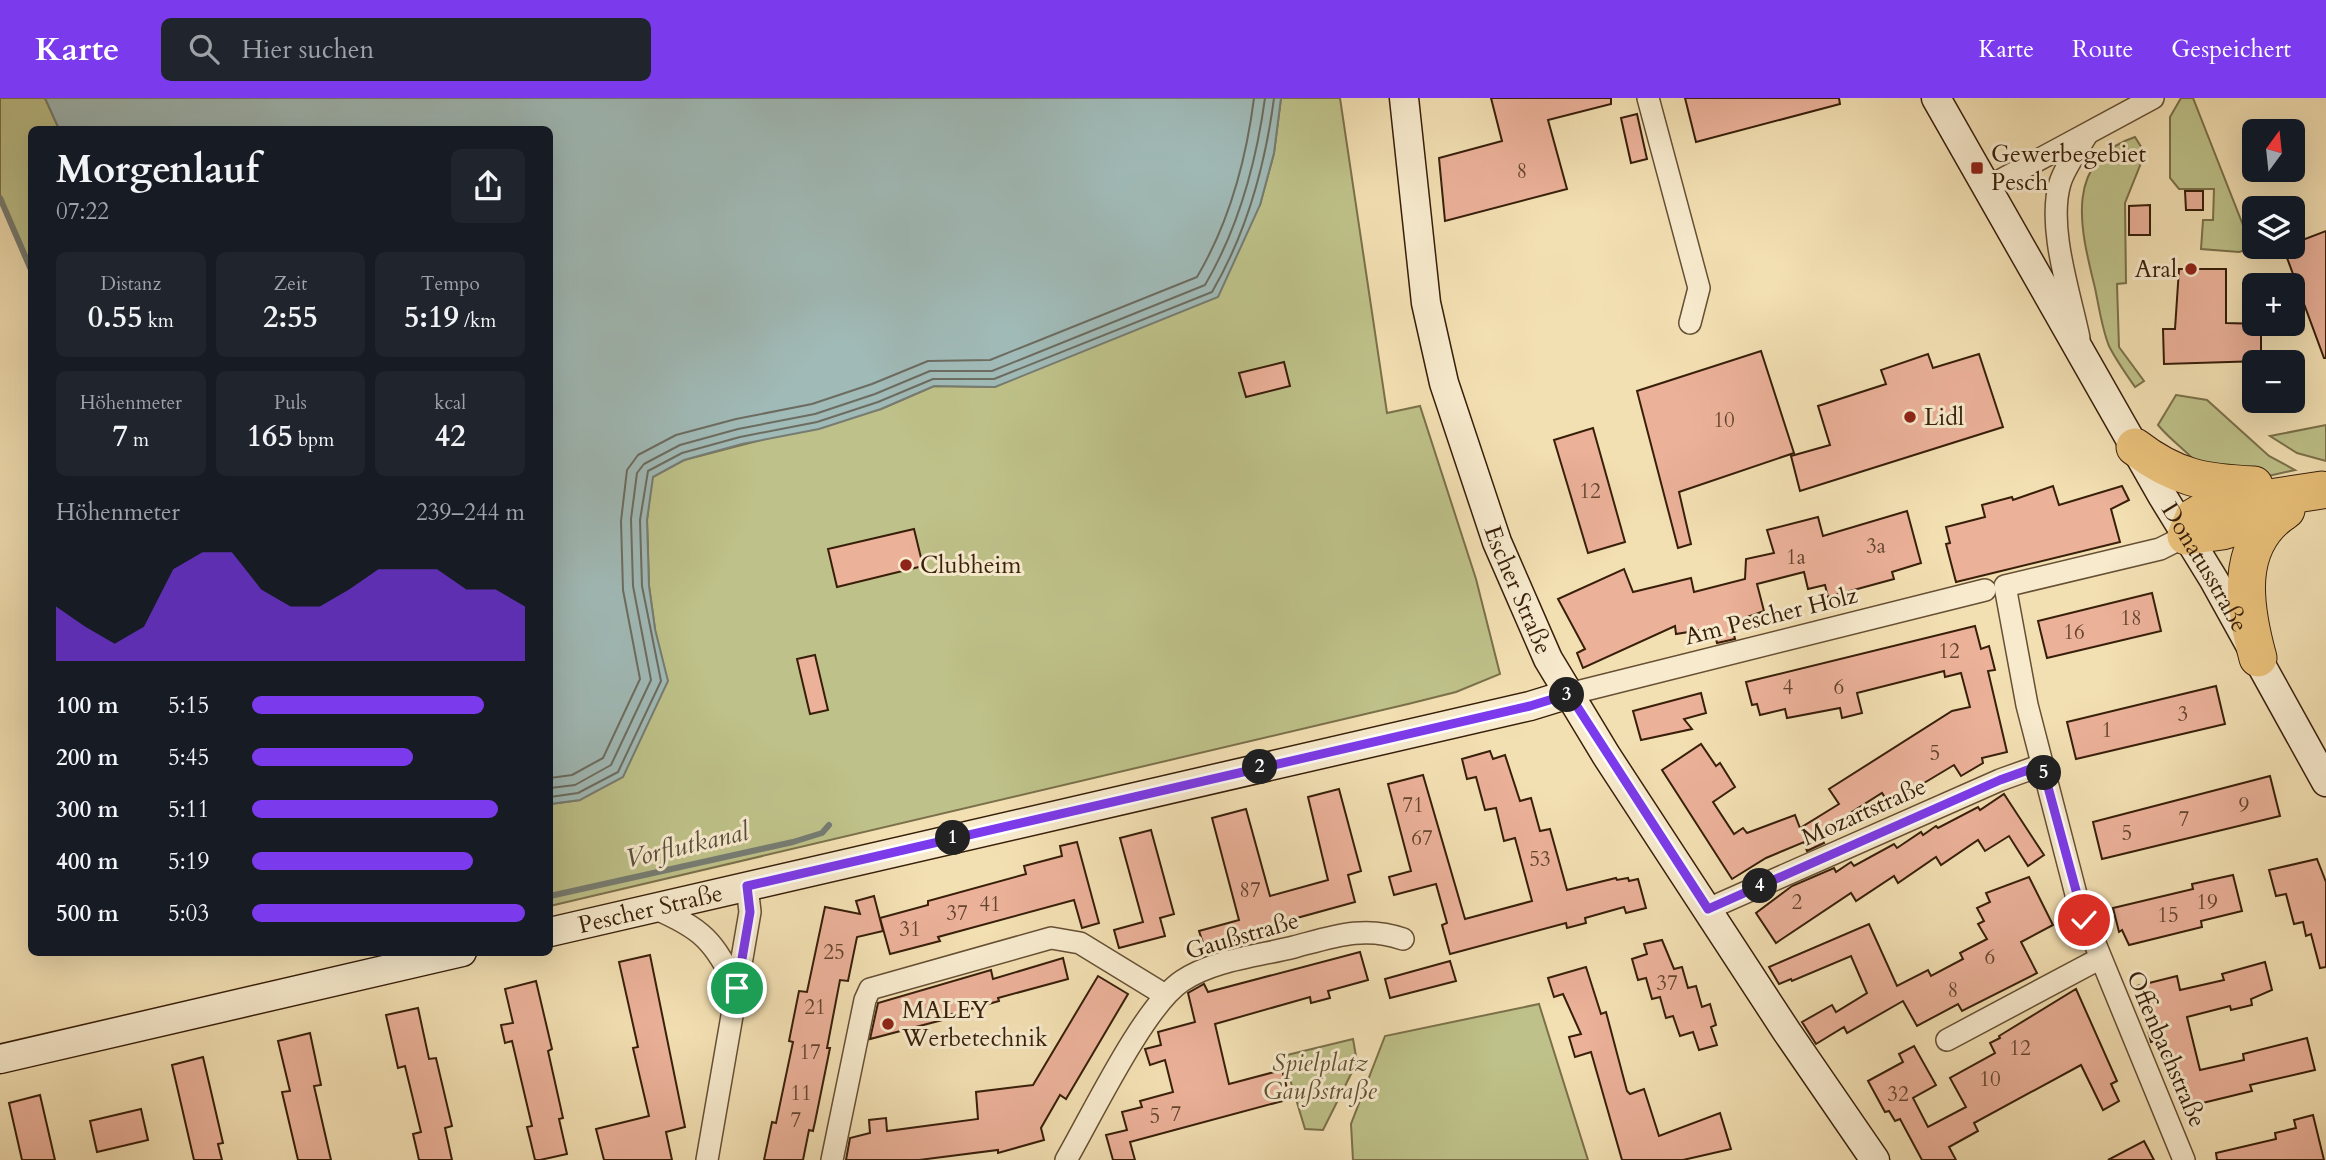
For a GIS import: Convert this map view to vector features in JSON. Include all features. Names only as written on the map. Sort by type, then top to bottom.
[{"type":"highway","points":[[2135,447],[2168,470],[2197,480],[2324,489]]},
{"type":"highway","points":[[2186,536],[2222,531],[2282,513],[2324,489]]},
{"type":"highway","points":[[2186,536],[2194,517],[2211,507],[2324,489]]},
{"type":"highway","points":[[2258,658],[2245,597],[2247,569],[2263,534],[2282,513]]},
{"type":"street","name":"Escher Straße","points":[[1404,98],[1426,303],[1444,383],[1497,542],[1548,659],[1824,1088],[1875,1160]]},
{"type":"street","points":[[1648,98],[1699,288],[1690,323]]},
{"type":"street","name":"Donatusstraße","points":[[1936,98],[2258,658],[2326,782]]},
{"type":"street","points":[[1988,187],[2087,136],[2153,98]]},
{"type":"street","name":"Donatusstraße","points":[[2081,352],[2056,225],[2060,182],[2087,136]]},
{"type":"street","name":"Am Pescher Holz","points":[[1569,694],[2160,549],[2186,536]]},
{"type":"street","name":"Offenbachstraße","points":[[1995,588],[2078,902],[2099,959],[2184,1160]]},
{"type":"street","name":"Pescher Straße","points":[[553,931],[1530,706],[1569,694]]},
{"type":"street","name":"Mozartstraße","points":[[1708,909],[2000,780],[2042,765]]},
{"type":"street","points":[[707,1160],[750,912],[747,886]]},
{"type":"street","points":[[654,908],[692,924],[722,957],[737,988]]},
{"type":"street","name":"Gaußstraße","points":[[1066,1160],[1148,1017],[1165,995],[1181,981],[1206,969],[1356,931],[1383,932],[1403,939]]},
{"type":"street","points":[[832,1160],[865,1000],[870,989],[1051,938],[1080,943],[1165,995]]},
{"type":"street","points":[[0,1059],[445,956]]},
{"type":"street","name":"Offenbachstraße","points":[[1947,1040],[2099,959]]},
{"type":"green space","points":[[0,98],[45,98],[58,126],[28,126],[28,265],[0,195]]},
{"type":"green space","points":[[1281,98],[1340,98],[1387,413],[1420,406],[1476,579],[1500,674],[1456,692],[1408,704],[553,905],[553,804],[580,800],[655,629],[649,586],[647,520],[652,477],[684,460],[881,409],[934,386],[995,387],[1260,205],[1274,153]]},
{"type":"green space","points":[[2181,98],[2193,98],[2242,223],[2242,251],[2201,249],[2203,220],[2213,220],[2214,189],[2179,189],[2170,178],[2170,117]]},
{"type":"green space","points":[[2135,137],[2145,153],[2125,203],[2126,283],[2117,284],[2119,347],[2144,381],[2135,387],[2109,346],[2101,318],[2085,244],[2082,200],[2087,180],[2096,163],[2112,148]]},
{"type":"green space","points":[[2176,395],[2207,400],[2269,456],[2295,470],[2264,477],[2203,470],[2158,425]]},
{"type":"green space","points":[[2326,425],[2326,461],[2297,453],[2270,436]]},
{"type":"green space","points":[[1539,1004],[1588,1160],[1353,1160],[1351,1124],[1385,1036]]},
{"type":"green space","name":"Spielplatz Gaußstraße","points":[[1353,1039],[1357,1062],[1323,1130],[1305,1129],[1283,1056]]},
{"type":"water","points":[[45,98],[1281,98],[1274,153],[1260,205],[1218,297],[995,387],[934,386],[881,409],[819,429],[742,444],[684,460],[653,477],[647,520],[649,586],[655,629],[668,681],[623,777],[580,800],[553,804],[553,126],[58,126]]},
{"type":"building","points":[[1491,98],[1611,98],[1611,104],[1548,120],[1567,189],[1445,221],[1439,158],[1502,141]]},
{"type":"building","points":[[1685,98],[1839,98],[1840,104],[1696,142]]},
{"type":"building","points":[[1637,114],[1647,159],[1631,163],[1621,118]]},
{"type":"building","points":[[2185,191],[2203,191],[2203,210],[2186,210]]},
{"type":"building","points":[[2150,205],[2150,235],[2129,235],[2129,206]]},
{"type":"building","points":[[2326,231],[2326,358],[2305,307],[2305,273],[2293,273],[2287,259],[2305,259],[2305,239]]},
{"type":"building","points":[[2179,269],[2226,269],[2226,323],[2242,323],[2242,336],[2261,336],[2261,350],[2242,350],[2242,362],[2164,364],[2163,329],[2175,329]]},
{"type":"building","points":[[1761,351],[1794,453],[1679,492],[1691,544],[1678,548],[1637,391]]},
{"type":"building","name":"Lidl","points":[[1928,354],[1933,368],[1979,354],[2003,427],[1800,491],[1791,456],[1830,445],[1818,406],[1886,384],[1881,370]]},
{"type":"building","points":[[1284,362],[1290,386],[1246,397],[1239,373]]},
{"type":"building","points":[[1593,428],[1625,542],[1588,553],[1554,440]]},
{"type":"building","points":[[2053,486],[2059,505],[2122,486],[2129,500],[2111,509],[2120,542],[1956,582],[1946,544],[1950,543],[1946,527],[1985,517],[1982,505],[2012,497],[2013,500]]},
{"type":"building","points":[[1907,511],[1921,563],[1892,572],[1894,579],[1828,597],[1825,585],[1808,589],[1804,572],[1757,584],[1764,611],[1731,623],[1735,639],[1717,643],[1713,628],[1676,634],[1675,626],[1583,668],[1577,653],[1585,649],[1558,599],[1624,569],[1633,592],[1691,578],[1694,592],[1745,579],[1746,559],[1774,553],[1767,530],[1818,517],[1823,536]]},
{"type":"building","points":[[914,529],[923,566],[837,587],[828,549]]},
{"type":"building","points":[[2152,593],[2161,631],[2047,658],[2038,621]]},
{"type":"building","points":[[1975,626],[1981,649],[1989,646],[1995,670],[1988,671],[2007,752],[1982,758],[1983,763],[1961,776],[1954,765],[1889,804],[1882,793],[1847,815],[1850,820],[1821,837],[1824,843],[1807,851],[1804,842],[1766,858],[1732,879],[1662,770],[1701,744],[1716,766],[1720,763],[1735,787],[1713,802],[1734,834],[1743,828],[1747,833],[1795,815],[1800,828],[1839,804],[1829,789],[1952,711],[1970,707],[1961,673],[1945,677],[1944,671],[1857,693],[1862,713],[1842,718],[1840,708],[1787,718],[1785,709],[1760,715],[1757,704],[1752,705],[1746,682]]},
{"type":"building","points":[[815,655],[828,710],[810,714],[797,659]]},
{"type":"building","points":[[2216,686],[2225,724],[2076,759],[2067,722]]},
{"type":"building","points":[[1701,693],[1706,713],[1684,719],[1692,729],[1641,740],[1633,711]]},
{"type":"building","points":[[1490,751],[1493,759],[1505,755],[1520,801],[1531,798],[1540,831],[1550,829],[1567,890],[1616,878],[1628,878],[1629,881],[1638,879],[1646,908],[1626,913],[1624,907],[1585,918],[1586,923],[1567,928],[1566,923],[1450,954],[1442,925],[1447,923],[1436,884],[1394,895],[1389,877],[1411,871],[1388,784],[1423,775],[1465,919],[1532,901],[1515,838],[1504,841],[1496,808],[1485,810],[1476,777],[1467,779],[1462,759]]},
{"type":"building","points":[[2270,776],[2280,816],[2102,859],[2093,822]]},
{"type":"building","points":[[1339,789],[1361,871],[1348,875],[1355,902],[1264,927],[1265,932],[1205,949],[1199,931],[1239,920],[1212,818],[1246,809],[1270,896],[1328,880],[1308,797]]},
{"type":"building","points":[[2004,794],[2044,855],[2028,866],[2009,836],[1985,851],[1978,840],[1941,865],[1936,857],[1898,883],[1894,876],[1856,901],[1851,893],[1776,943],[1756,913],[1792,886],[1834,868],[1836,872],[1851,862],[1854,866],[1894,844],[1897,848],[1921,832],[1923,835],[1936,826],[1938,828],[1978,807],[1980,810]]},
{"type":"building","points":[[1151,830],[1174,914],[1160,918],[1165,936],[1119,948],[1114,930],[1143,922],[1120,838]]},
{"type":"building","points":[[1077,842],[1099,923],[1082,928],[1074,900],[938,937],[940,941],[890,954],[880,918],[928,905],[928,901],[1026,874],[1024,866],[1062,856],[1060,846]]},
{"type":"building","points":[[2317,859],[2326,882],[2326,967],[2320,968],[2311,934],[2306,936],[2303,922],[2294,924],[2286,894],[2276,896],[2269,870]]},
{"type":"building","points":[[2233,875],[2242,911],[2201,921],[2202,927],[2129,945],[2122,930],[2119,932],[2113,908],[2193,889],[2192,884]]},
{"type":"building","points":[[2029,877],[2053,925],[2021,942],[2037,973],[1962,1011],[1958,1004],[1917,1026],[1903,1001],[1847,1033],[1844,1027],[1816,1044],[1802,1022],[1832,1005],[1836,1012],[1867,993],[1851,956],[1779,984],[1769,967],[1869,924],[1897,986],[1928,970],[1931,976],[1963,959],[1960,953],[1987,939],[1978,924],[1984,921],[1977,908],[1990,902],[1986,893]]},
{"type":"building","points":[[874,896],[883,931],[857,937],[848,981],[840,980],[815,1122],[813,1131],[809,1130],[803,1160],[764,1160],[772,1122],[776,1123],[793,1042],[789,1041],[799,991],[807,992],[825,907],[860,914],[856,901]]},
{"type":"building","points":[[1662,940],[1674,969],[1682,967],[1688,988],[1696,986],[1702,1007],[1710,1004],[1716,1025],[1711,1027],[1717,1045],[1699,1050],[1693,1032],[1680,1036],[1673,1016],[1666,1018],[1660,997],[1652,999],[1646,978],[1638,980],[1632,959],[1647,954],[1644,944]]},
{"type":"building","points":[[1360,952],[1368,980],[1328,991],[1330,998],[1311,1003],[1310,997],[1215,1024],[1229,1084],[1282,1070],[1290,1099],[1130,1142],[1135,1160],[1113,1160],[1106,1135],[1127,1130],[1122,1112],[1142,1107],[1140,1101],[1173,1092],[1165,1060],[1150,1065],[1145,1049],[1161,1045],[1158,1032],[1195,1022],[1188,993],[1204,984],[1208,992]]},
{"type":"building","points":[[650,955],[685,1127],[666,1132],[672,1160],[604,1160],[596,1129],[649,1116],[633,1048],[638,1047],[619,962]]},
{"type":"building","points":[[1063,958],[1068,979],[998,998],[999,1001],[949,1015],[950,1018],[870,1039],[878,1003],[991,970],[993,979]]},
{"type":"building","points":[[1450,961],[1456,981],[1390,998],[1385,979]]},
{"type":"building","points":[[2265,962],[2272,990],[2251,999],[2252,1005],[2231,1010],[2230,1006],[2187,1017],[2200,1070],[2244,1060],[2243,1054],[2307,1038],[2315,1070],[2250,1085],[2252,1091],[2186,1107],[2174,1055],[2167,1057],[2162,1039],[2151,1042],[2137,986],[2177,976],[2180,990],[2224,980],[2222,974]]},
{"type":"building","points":[[1586,967],[1601,1014],[1606,1012],[1627,1091],[1630,1094],[1644,1089],[1659,1136],[1720,1113],[1731,1149],[1683,1160],[1622,1160],[1591,1052],[1575,1057],[1569,1037],[1581,1034],[1563,994],[1554,997],[1548,978]]},
{"type":"building","points":[[1098,976],[1128,994],[1066,1099],[1060,1095],[1041,1128],[1044,1140],[998,1153],[998,1150],[919,1160],[846,1160],[850,1138],[870,1133],[869,1120],[886,1118],[887,1131],[978,1119],[976,1092],[1033,1085]]},
{"type":"building","points":[[536,981],[552,1049],[548,1051],[563,1118],[559,1119],[567,1154],[540,1160],[535,1160],[527,1127],[532,1126],[512,1041],[505,1043],[501,1025],[513,1023],[505,989]]},
{"type":"building","points":[[2076,989],[2117,1081],[2111,1084],[2119,1101],[2103,1110],[2081,1065],[1974,1123],[1978,1131],[1949,1147],[1956,1160],[1922,1160],[1900,1119],[1895,1121],[1889,1111],[1885,1112],[1868,1081],[1903,1062],[1899,1054],[1914,1046],[1936,1085],[1913,1098],[1928,1127],[1966,1107],[1950,1078],[1995,1053],[1990,1043],[2000,1038],[1999,1036]]},
{"type":"building","points":[[418,1008],[429,1059],[436,1058],[452,1126],[445,1128],[452,1160],[419,1160],[413,1134],[421,1132],[405,1066],[398,1068],[386,1015]]},
{"type":"building","points":[[310,1033],[321,1085],[314,1086],[331,1160],[298,1160],[282,1092],[290,1091],[278,1041]]},
{"type":"building","points":[[203,1057],[223,1143],[218,1144],[222,1160],[194,1160],[172,1065]]},
{"type":"building","points":[[40,1095],[55,1160],[22,1160],[9,1103]]},
{"type":"building","points":[[141,1109],[148,1140],[97,1152],[90,1121]]},
{"type":"building","points":[[2313,1115],[2324,1160],[2217,1160],[2216,1153],[2276,1139],[2275,1133],[2296,1128],[2294,1120]]},
{"type":"building","points":[[2144,1141],[2154,1160],[2108,1160]]},
{"type":"waterway","name":"Vorflutkanal","points":[[0,198],[28,263]]},
{"type":"waterway","name":"Vorflutkanal","points":[[553,895],[793,842],[822,833],[829,825]]},
{"type":"place","name":"Gewerbegebiet Pesch","points":[[1977,168]]},
{"type":"place","name":"Aral","points":[[2191,269]]},
{"type":"place","name":"Lidl","points":[[1910,417]]},
{"type":"place","name":"Clubheim","points":[[906,565]]},
{"type":"place","name":"MALEY Werbetechnik","points":[[888,1024]]},
{"type":"route","points":[[737,988],[750,912],[747,886],[1530,706],[1569,694],[1708,909],[2000,780],[2042,765],[2084,920]]}]
